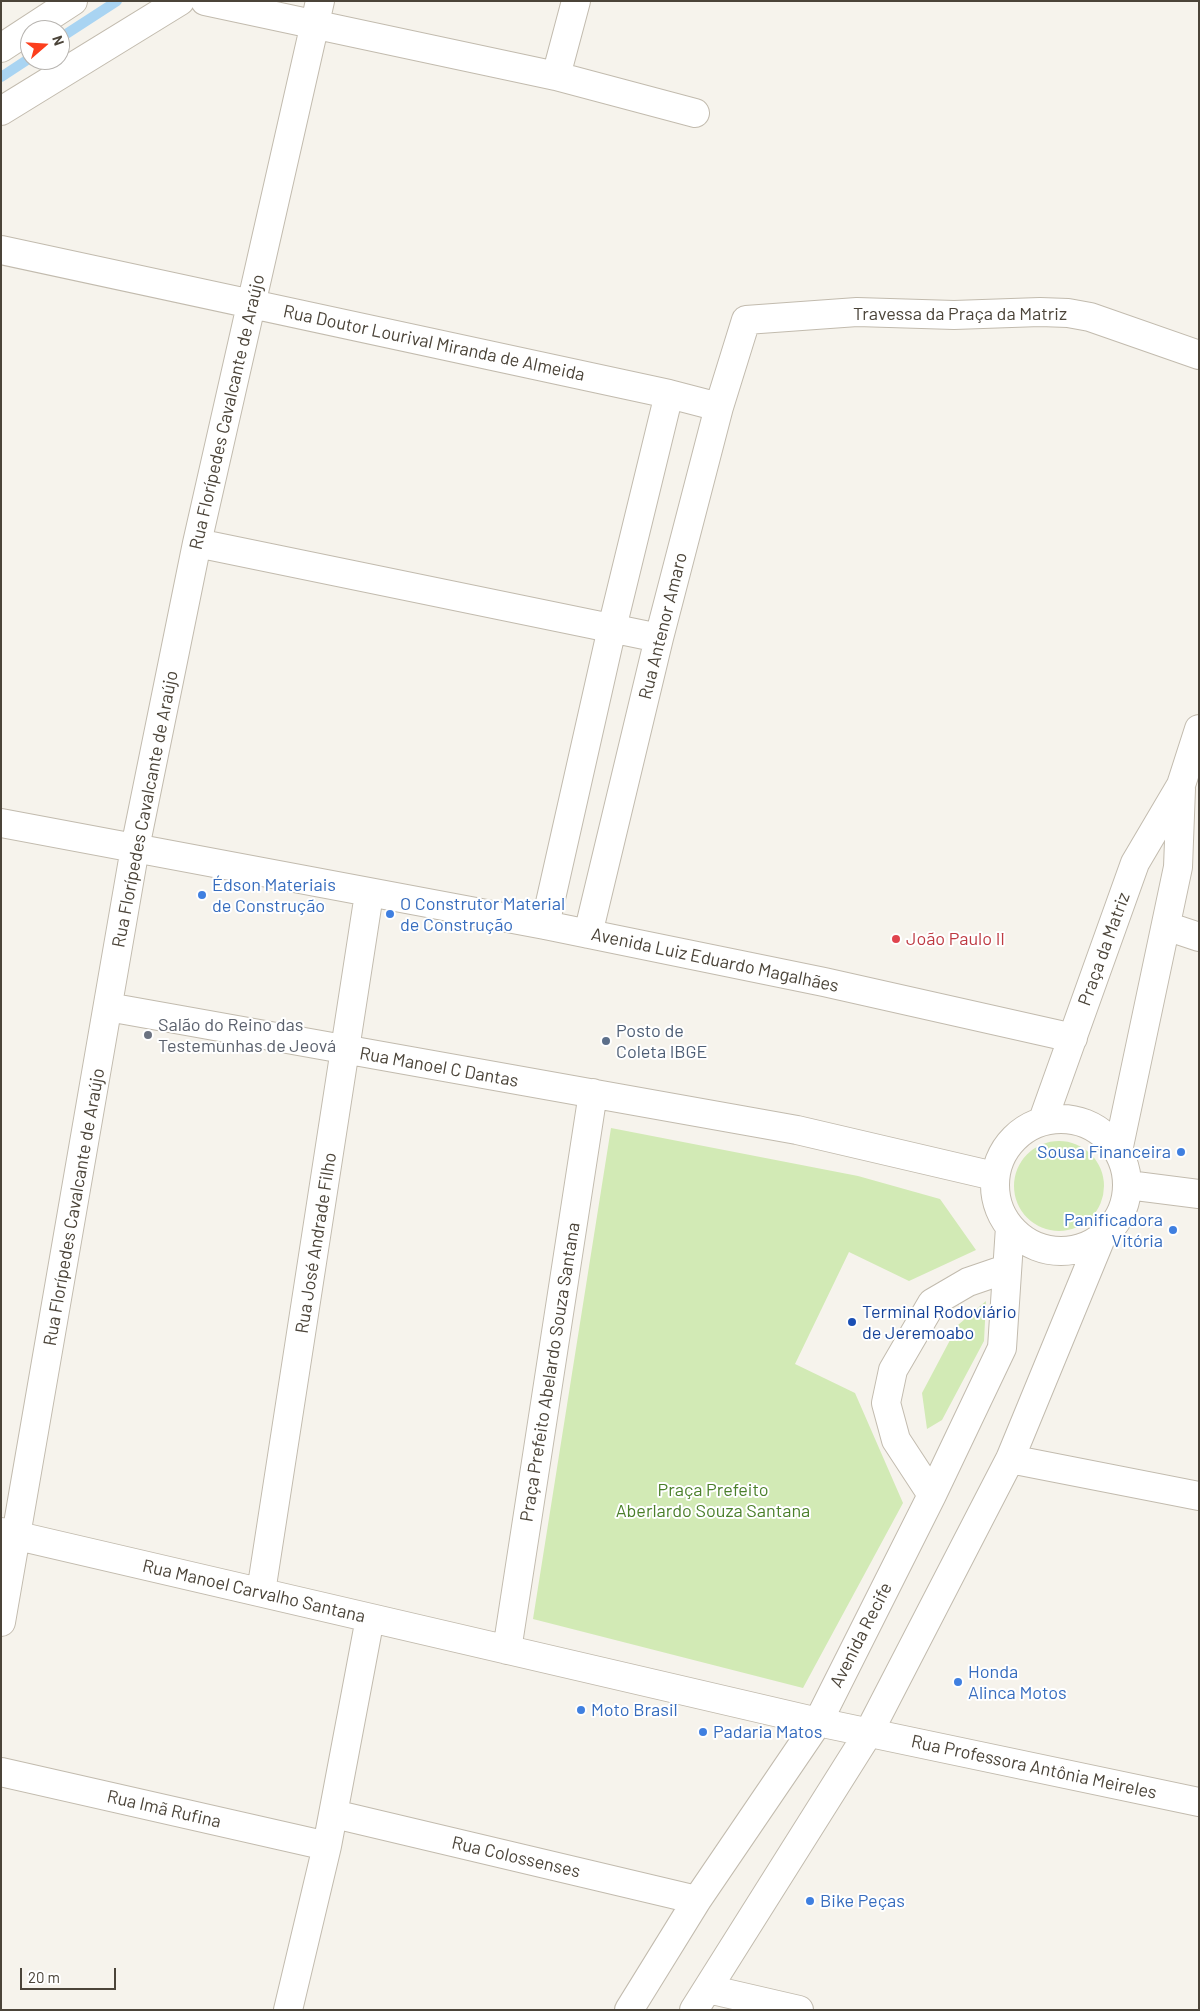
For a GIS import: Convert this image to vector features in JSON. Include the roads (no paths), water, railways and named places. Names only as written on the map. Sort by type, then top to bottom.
[{"type":"street","points":[[1,48],[74,1]]},
{"type":"street","points":[[1,111],[180,1]]},
{"type":"street","points":[[205,1],[317,13],[695,113]]},
{"type":"street","points":[[556,76],[576,1]]},
{"type":"street","name":"Rua Florípedes Cavalcante de Araújo","points":[[1,1622],[9,1534],[108,1007],[135,848],[197,543],[317,13]]},
{"type":"street","name":"Rua Doutor Lourival Miranda de Almeida","points":[[1,250],[669,394],[719,407]]},
{"type":"street","name":"Travessa da Praça da Matriz","points":[[746,320],[857,312],[954,314],[1068,313],[1090,317],[1199,354]]},
{"type":"street","name":"Rua Antenor Amaro","points":[[588,934],[659,638],[719,407],[746,320]]},
{"type":"street","points":[[546,925],[612,628],[669,394]]},
{"type":"street","points":[[197,543],[659,638]]},
{"type":"street","name":"Praça da Matriz","points":[[1118,1151],[1178,867],[1189,774],[1199,729]]},
{"type":"street","name":"Praça da Matriz","points":[[1043,1120],[1135,863],[1189,774]]},
{"type":"street","name":"Avenida Luiz Eduardo Magalhães","points":[[1,823],[369,894],[546,925],[824,982],[1073,1038]]},
{"type":"street","name":"Rua José Andrade Filho","points":[[261,1592],[369,894]]},
{"type":"street","points":[[1166,926],[1199,937]]},
{"type":"street","name":"Rua Manoel C Dantas","points":[[108,1007],[346,1051],[592,1093]]},
{"type":"street","points":[[592,1093],[797,1130],[994,1176]]},
{"type":"street","name":"Praça Prefeito Abelardo Souza Santana","points":[[507,1650],[592,1093]]},
{"type":"street","points":[[799,2010],[701,2000],[870,1732],[1010,1459],[1101,1238],[1117,1220],[1128,1186],[1124,1166],[1118,1151],[1103,1133],[1082,1121],[1059,1118],[1043,1120],[1022,1130],[1006,1146],[994,1176],[996,1199],[1010,1227],[1028,1242],[1044,1249],[1068,1251],[1081,1248],[1101,1238]]},
{"type":"street","points":[[1128,1186],[1199,1194]]},
{"type":"street","name":"Avenida Recife","points":[[629,2010],[697,1900],[818,1722],[932,1495],[1002,1348],[1010,1227]]},
{"type":"street","points":[[932,1495],[896,1440],[886,1404],[893,1370],[932,1303],[968,1282],[1006,1269]]},
{"type":"street","points":[[1010,1459],[1199,1496]]},
{"type":"street","name":"Rua Manoel Carvalho Santana","points":[[9,1534],[507,1650]]},
{"type":"street","points":[[288,2010],[328,1846],[370,1618]]},
{"type":"street","points":[[507,1650],[818,1722]]},
{"type":"street","name":"Rua Professora Antônia Meireles","points":[[818,1722],[1199,1802]]},
{"type":"street","name":"Rua Imã Rufina","points":[[1,1772],[328,1846]]},
{"type":"street","name":"Rua Colossenses","points":[[334,1814],[697,1900]]},
{"type":"waterway","points":[[70,32],[117,1]]},
{"type":"waterway","points":[[1,77],[20,65]]},
{"type":"place","name":"Édson Materiais de Construção","points":[[202,895]]},
{"type":"place","name":"O Construtor Material de Construção","points":[[390,914]]},
{"type":"place","name":"João Paulo II","points":[[896,939]]},
{"type":"place","name":"Salão do Reino das Testemunhas de Jeová","points":[[148,1035]]},
{"type":"place","name":"Posto de Coleta IBGE","points":[[606,1041]]},
{"type":"place","name":"Sousa Financeira","points":[[1181,1152]]},
{"type":"place","name":"Panificadora Vitória","points":[[1173,1230]]},
{"type":"place","name":"Terminal Rodoviário de Jeremoabo","points":[[852,1322]]},
{"type":"place","name":"Honda Alinca Motos","points":[[958,1682]]},
{"type":"place","name":"Moto Brasil","points":[[581,1710]]},
{"type":"place","name":"Padaria Matos","points":[[703,1732]]},
{"type":"place","name":"Bike Peças","points":[[810,1901]]},
{"type":"park label","name":"Praça Prefeito Aberlardo Souza Santana","points":[[713,1500]]}]
